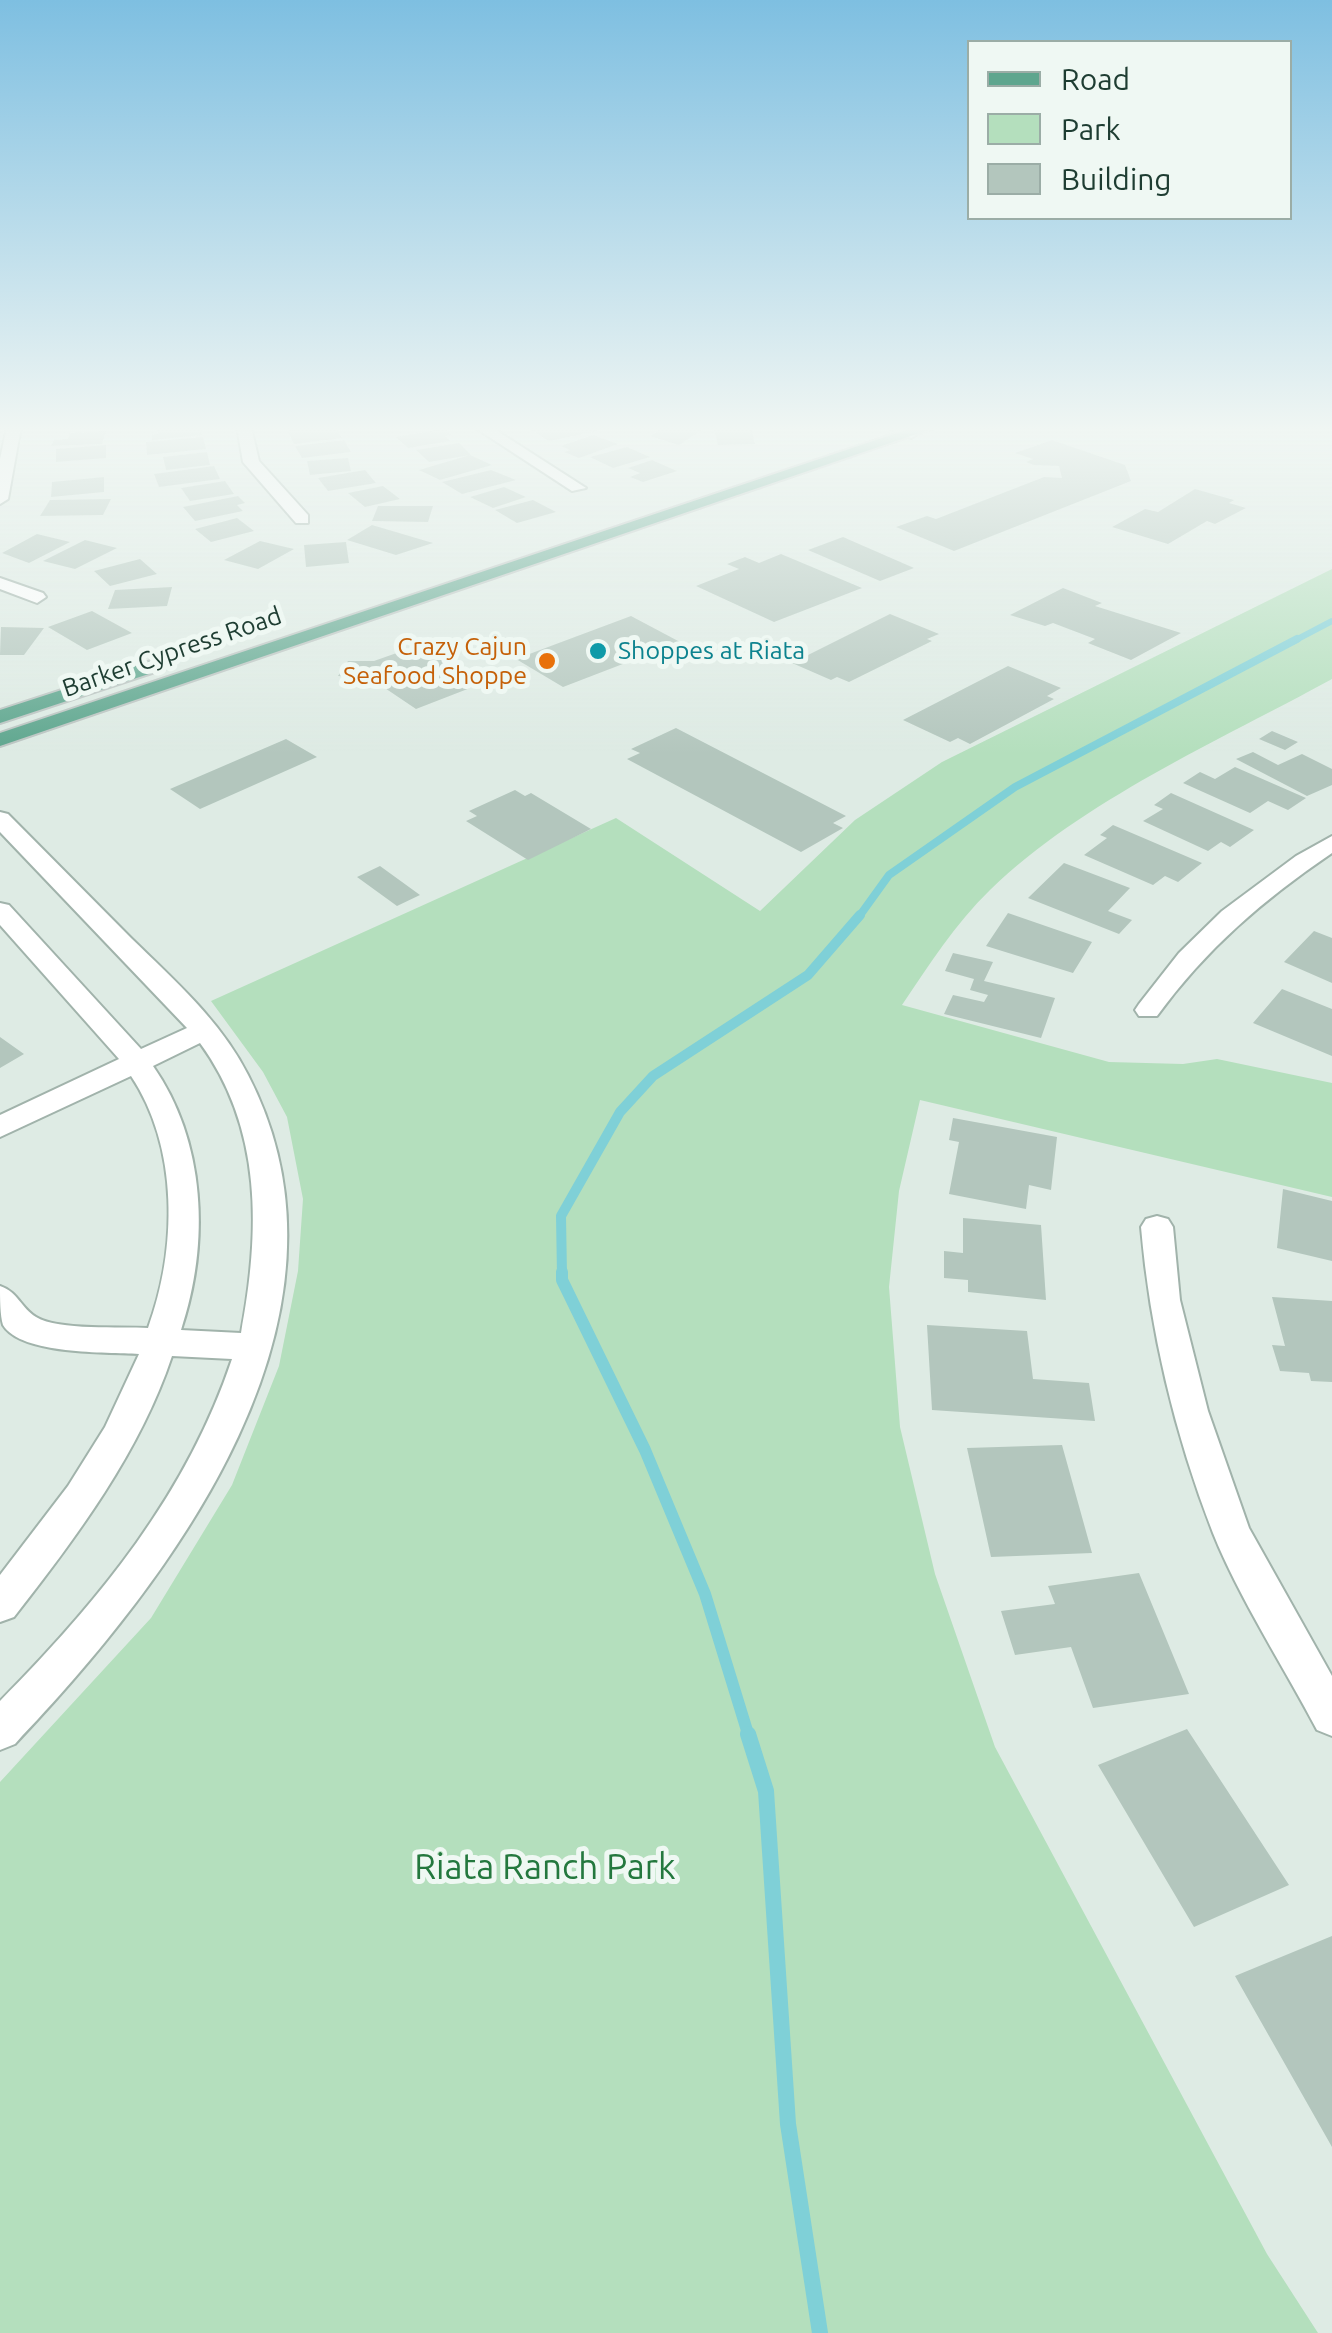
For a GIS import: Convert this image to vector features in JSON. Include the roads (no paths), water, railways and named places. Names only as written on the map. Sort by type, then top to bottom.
[{"type":"main road","name":"Barker Cypress Road","points":[[0,717],[573,536]]},
{"type":"main road","name":"Barker Cypress Road","points":[[0,740],[585,536]]},
{"type":"street","points":[[0,582],[37,597]]},
{"type":"street","points":[[0,819],[205,1030],[234,1072],[258,1122],[274,1222],[253,1347],[224,1426],[178,1515],[137,1576],[68,1660],[0,1730]]},
{"type":"street","points":[[1148,1010],[1178,967],[1213,930],[1257,891],[1332,843]]},
{"type":"street","points":[[0,910],[138,1064],[164,1110],[179,1167],[184,1237],[164,1342],[138,1403],[38,1559],[0,1604]]},
{"type":"street","points":[[0,1127],[205,1030]]},
{"type":"street","points":[[1156,1227],[1164,1300],[1191,1412],[1232,1532],[1332,1716]]},
{"type":"street","points":[[0,1299],[23,1326],[54,1336],[253,1347]]},
{"type":"waterway","points":[[1292,642],[1332,621]]},
{"type":"waterway","points":[[858,918],[889,875],[1015,787],[1297,639]]},
{"type":"waterway","points":[[562,1275],[561,1216],[620,1112],[653,1076],[808,975],[860,915]]},
{"type":"waterway","points":[[562,1275],[645,1450],[705,1594],[749,1737]]},
{"type":"waterway","points":[[748,1734],[766,1791],[788,2124],[820,2333]]},
{"type":"place","name":"Shoppes at Riata","points":[[598,651]]},
{"type":"place","name":"Crazy Cajun Seafood Shoppe","points":[[547,661]]},
{"type":"park label","name":"Riata Ranch Park","points":[[545,1867]]}]
